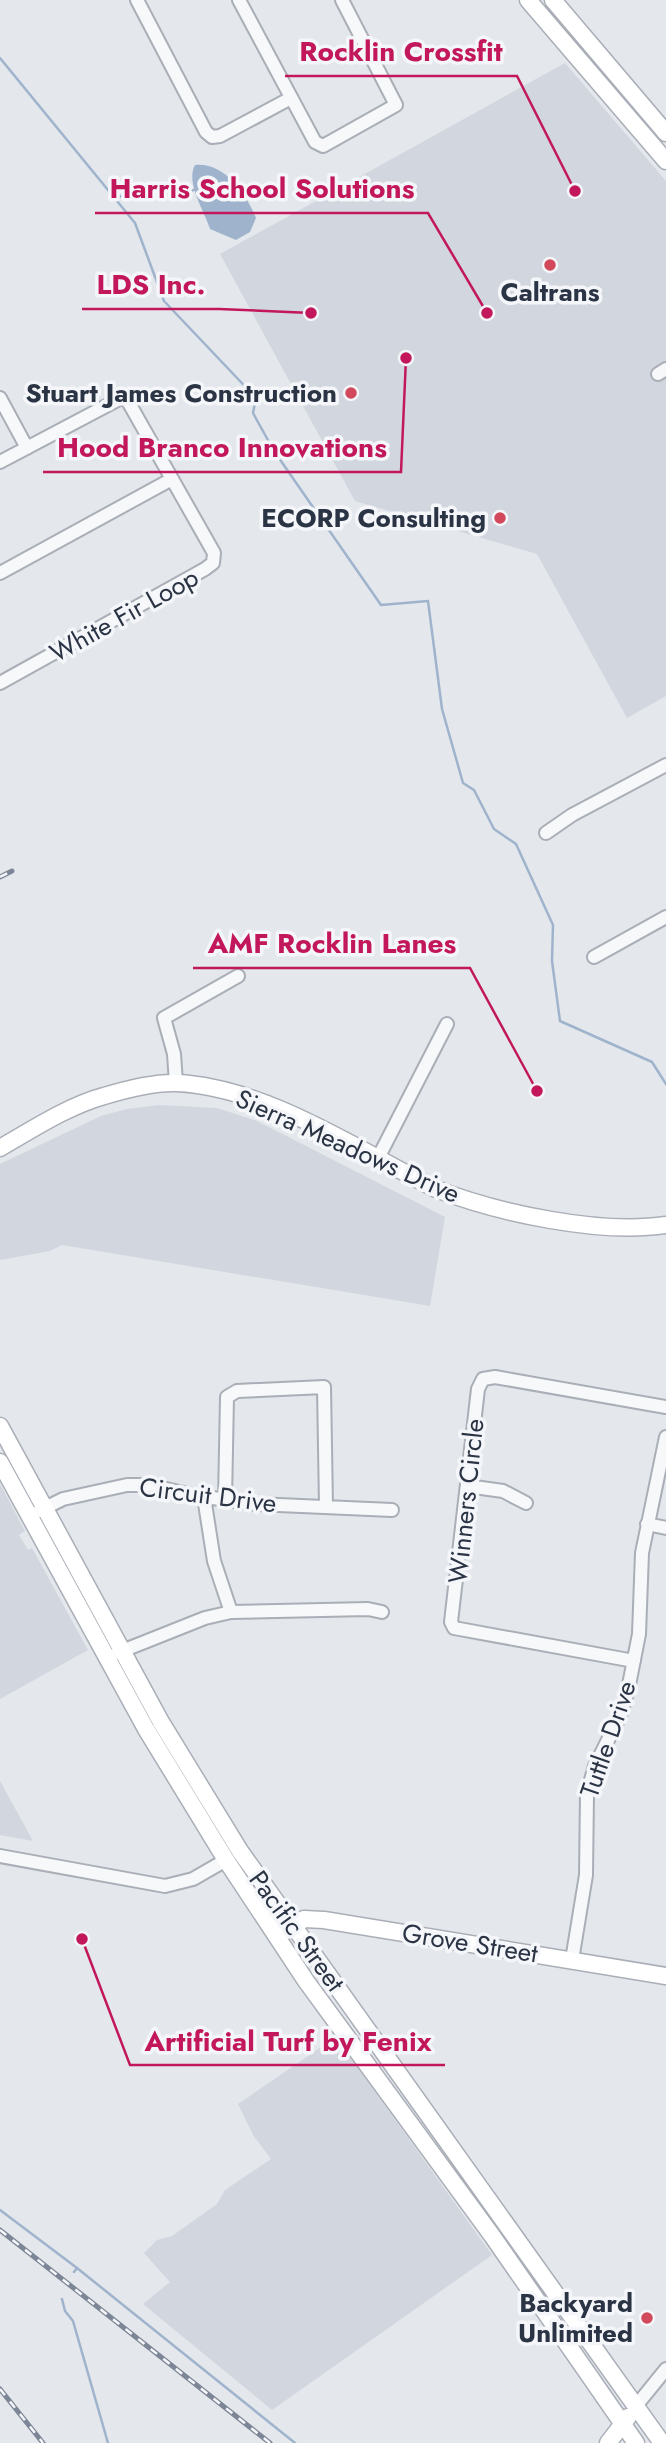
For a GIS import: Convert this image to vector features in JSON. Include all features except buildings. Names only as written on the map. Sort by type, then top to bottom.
[{"type":"main road","points":[[528,0],[666,161]]},
{"type":"main road","points":[[553,0],[666,132]]},
{"type":"main road","name":"Sierra Meadows Drive","points":[[0,1148],[72,1108],[102,1096],[176,1083],[217,1088],[266,1102],[436,1189],[500,1209],[615,1228],[666,1226]]},
{"type":"main road","name":"Pacific Street","points":[[0,1426],[194,1779],[293,1926],[662,2443]]},
{"type":"main road","name":"Pacific Street","points":[[0,1462],[146,1729],[226,1860],[338,2025],[516,2269],[636,2443]]},
{"type":"main road","name":"Grove Street","points":[[278,1936],[304,1919],[324,1920],[666,1976]]},
{"type":"main road","points":[[338,2025],[352,2027],[389,2059]]},
{"type":"main road","points":[[441,2135],[441,2143],[453,2171],[451,2180]]},
{"type":"main road","points":[[516,2269],[543,2290],[558,2296]]},
{"type":"main road","points":[[608,2443],[636,2406]]},
{"type":"street","points":[[137,0],[206,132],[212,137],[220,136],[291,98]]},
{"type":"street","points":[[239,0],[318,146],[396,105],[342,0]]},
{"type":"street","name":"White Fir Loop","points":[[0,462],[125,396],[214,553],[213,563],[0,683]]},
{"type":"street","points":[[0,398],[27,448]]},
{"type":"street","points":[[0,573],[172,479]]},
{"type":"street","points":[[546,833],[572,815],[666,765]]},
{"type":"street","points":[[594,957],[666,917]]},
{"type":"street","points":[[176,1083],[173,1054],[164,1018],[238,976]]},
{"type":"street","points":[[377,1160],[447,1024]]},
{"type":"street","name":"Winners Circle","points":[[634,1661],[454,1628],[452,1615],[478,1389],[479,1383],[488,1376],[666,1407]]},
{"type":"street","points":[[225,1500],[227,1397],[237,1391],[308,1385],[324,1387],[326,1506]]},
{"type":"street","name":"Tuttle Drive","points":[[572,1960],[586,1875],[587,1794],[597,1759],[624,1705],[634,1661],[640,1618],[640,1565],[666,1437]]},
{"type":"street","name":"Circuit Drive","points":[[29,1516],[63,1499],[127,1485],[150,1485],[225,1500],[392,1510]]},
{"type":"street","points":[[467,1486],[503,1491],[526,1503]]},
{"type":"street","points":[[204,1497],[211,1549],[231,1612]]},
{"type":"street","points":[[647,1524],[666,1528]]},
{"type":"street","points":[[107,1657],[205,1618],[231,1612],[368,1609],[383,1612]]},
{"type":"street","points":[[0,1856],[165,1886],[193,1879],[226,1860]]},
{"type":"street","points":[[636,2406],[666,2369]]},
{"type":"shaded area","points":[[565,63],[666,181],[666,696],[627,718],[537,554],[355,501],[220,254]]},
{"type":"shaded area","points":[[159,1105],[217,1108],[257,1121],[445,1217],[430,1306],[62,1245],[50,1251],[0,1260],[0,1164],[101,1116]]},
{"type":"shaded area","points":[[0,1484],[25,1531],[19,1535],[28,1550],[32,1548],[88,1650],[0,1699]]},
{"type":"shaded area","points":[[0,1781],[33,1841],[0,1835]]},
{"type":"shaded area","points":[[336,2037],[492,2255],[272,2410],[143,2304],[170,2282],[144,2253],[157,2240],[172,2236],[217,2204],[225,2190],[271,2159],[253,2135],[238,2104]]},
{"type":"water","points":[[195,165],[215,168],[240,189],[256,218],[250,232],[236,240],[210,229],[192,180]]},
{"type":"waterway","points":[[0,58],[135,223],[164,301],[256,398],[253,413],[274,451],[381,605],[428,601],[442,709],[463,783],[474,790],[494,829],[516,844],[553,925],[552,961],[560,1021],[652,1062],[666,1084]]},
{"type":"waterway","points":[[116,199],[128,192],[139,190],[175,194],[196,189]]},
{"type":"waterway","points":[[0,2210],[77,2268],[74,2272]]},
{"type":"waterway","points":[[77,2268],[295,2443]]},
{"type":"waterway","points":[[62,2299],[65,2311],[73,2321],[108,2443]]},
{"type":"railway","points":[[0,877],[12,871]]},
{"type":"railway","points":[[0,2230],[270,2443]]},
{"type":"railway","points":[[0,2389],[43,2443]]},
{"type":"place","name":"Rocklin Crossfit","points":[[575,191]]},
{"type":"place","name":"Caltrans","points":[[550,265]]},
{"type":"place","name":"LDS Inc.","points":[[311,313]]},
{"type":"place","name":"Harris School Solutions","points":[[487,313]]},
{"type":"place","name":"Hood Branco Innovations","points":[[406,358]]},
{"type":"place","name":"Stuart James Construction","points":[[351,393]]},
{"type":"place","name":"ECORP Consulting","points":[[500,518]]},
{"type":"place","name":"AMF Rocklin Lanes","points":[[537,1091]]},
{"type":"place","name":"Artificial Turf by Fenix","points":[[82,1939]]},
{"type":"place","name":"Backyard Unlimited","points":[[647,2318]]}]
